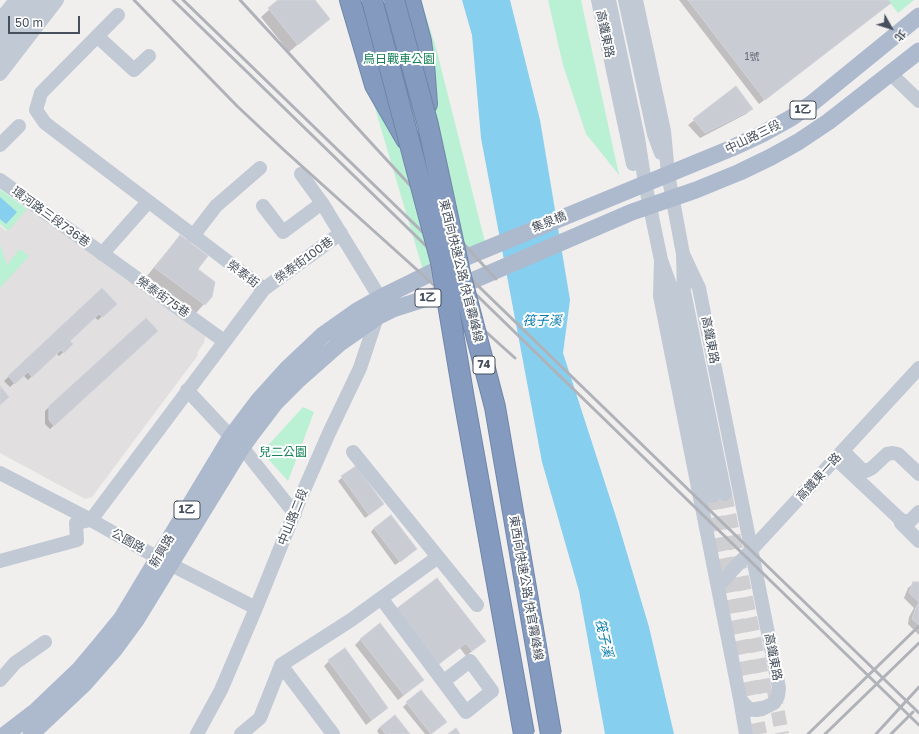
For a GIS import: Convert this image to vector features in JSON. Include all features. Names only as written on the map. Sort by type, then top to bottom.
[{"type":"highway","name":"74","points":[[350,0],[375,85],[409,144]]},
{"type":"highway","name":"東西向快速公路 快官霧峰線","points":[[372,0],[441,262],[524,734]]},
{"type":"highway","name":"東西向快速公路 快官霧峰線","points":[[394,0],[428,126],[460,273],[496,407],[551,734]]},
{"type":"highway","name":"74","points":[[410,0],[421,41],[428,126]]},
{"type":"main road","name":"中山路三段","points":[[637,186],[732,148],[791,118],[837,84],[919,16]]},
{"type":"main road","name":"中山路三段","points":[[642,209],[740,172],[792,146],[828,122],[919,51]]},
{"type":"main road","name":"集泉橋","points":[[456,261],[637,186]]},
{"type":"main road","name":"集泉橋","points":[[377,317],[393,309],[446,292],[642,209]]},
{"type":"main road","name":"1乙","points":[[380,298],[456,261]]},
{"type":"main road","name":"新興路","points":[[6,734],[36,711],[78,670],[122,618],[164,561],[236,442],[259,400],[287,369],[323,335],[357,311],[380,298]]},
{"type":"main road","name":"新興路","points":[[236,442],[297,381],[340,343],[377,317]]},
{"type":"main road","name":"新興路","points":[[31,734],[86,683],[114,650],[136,620],[164,561]]},
{"type":"street","points":[[0,20],[16,0]]},
{"type":"street","points":[[0,37],[30,0]]},
{"type":"street","points":[[0,56],[44,0]]},
{"type":"street","points":[[0,74],[57,0]]},
{"type":"street","points":[[378,0],[456,261]]},
{"type":"street","points":[[388,0],[456,261]]},
{"type":"street","name":"高鐵東路","points":[[598,0],[642,209],[673,294],[719,495],[684,292],[683,254],[668,174],[664,131],[636,0]]},
{"type":"street","name":"高鐵東路","points":[[609,0],[638,138],[637,186]]},
{"type":"street","name":"高鐵東路","points":[[625,0],[654,134],[668,174]]},
{"type":"street","points":[[118,15],[97,36],[134,70],[149,56]]},
{"type":"street","name":"榮泰街","points":[[91,520],[224,340],[264,289],[45,123],[36,110],[41,93],[97,36]]},
{"type":"street","points":[[891,74],[919,102]]},
{"type":"street","points":[[0,145],[19,126]]},
{"type":"street","points":[[193,236],[216,206],[260,168]]},
{"type":"street","points":[[301,174],[322,202],[341,233]]},
{"type":"street","name":"環河路三段736巷","points":[[0,180],[102,254]]},
{"type":"street","points":[[102,254],[148,202]]},
{"type":"street","points":[[263,206],[283,232],[322,202]]},
{"type":"street","name":"榮泰街100巷","points":[[264,289],[341,233],[380,298]]},
{"type":"street","name":"榮泰街75巷","points":[[102,254],[224,340]]},
{"type":"street","name":"高鐵東路","points":[[661,260],[660,296],[740,699],[749,709],[762,710],[774,703],[778,696],[779,688],[699,288],[683,254]]},
{"type":"street","name":"中山路二段","points":[[196,734],[221,690],[329,433],[360,368],[377,317],[380,298]]},
{"type":"street","name":"高鐵東一路","points":[[718,586],[919,368]]},
{"type":"street","points":[[187,390],[236,442],[295,514]]},
{"type":"street","points":[[353,452],[477,605]]},
{"type":"street","points":[[839,455],[866,471],[872,468],[887,454],[898,454],[919,474]]},
{"type":"street","points":[[839,455],[919,541]]},
{"type":"street","name":"公園路","points":[[0,473],[91,520],[164,561],[256,608]]},
{"type":"street","points":[[898,518],[906,522],[910,521],[919,512]]},
{"type":"street","points":[[0,561],[77,540],[76,523],[91,520]]},
{"type":"street","points":[[241,734],[260,718],[281,665],[351,620],[438,557]]},
{"type":"street","points":[[381,598],[444,681]]},
{"type":"street","points":[[0,680],[15,663],[45,642]]},
{"type":"street","points":[[281,665],[333,734]]},
{"type":"street","points":[[740,699],[746,734]]},
{"type":"shaded area","points":[[27,205],[206,333],[204,343],[197,353],[198,355],[92,497],[85,499],[0,453],[0,226],[6,231]]},
{"type":"green space","name":"烏日戰車公園","points":[[343,0],[421,0],[436,48],[486,246],[425,277]]},
{"type":"green space","points":[[548,0],[581,0],[619,175],[586,134],[563,65]]},
{"type":"green space","points":[[888,0],[914,0],[898,13]]},
{"type":"green space","points":[[0,189],[27,209],[8,231],[0,224]]},
{"type":"green space","points":[[0,244],[7,265],[20,249],[29,256],[0,288]]},
{"type":"green space","name":"兒二公園","points":[[303,407],[314,412],[288,481],[262,452]]},
{"type":"water","name":"筏子溪","points":[[462,0],[510,0],[540,120],[570,300],[563,353],[618,523],[649,627],[674,734],[605,734],[579,591],[542,462],[481,138],[472,35]]},
{"type":"water","points":[[0,197],[17,212],[6,224],[0,219]]},
{"type":"building","points":[[278,0],[315,0],[330,19],[298,45],[268,8]]},
{"type":"building","points":[[688,0],[888,0],[891,3],[765,100]]},
{"type":"building","points":[[736,86],[753,109],[705,133],[693,119]]},
{"type":"building","points":[[180,235],[208,256],[198,269],[215,282],[212,297],[205,305],[155,268]]},
{"type":"building","points":[[102,288],[117,304],[103,317],[99,314],[70,341],[73,344],[64,353],[61,350],[32,377],[28,372],[15,384],[8,376]]},
{"type":"building","points":[[146,318],[158,331],[54,426],[49,420],[49,406]]},
{"type":"building","points":[[0,386],[9,397],[0,405]]},
{"type":"building","points":[[356,466],[384,504],[369,515],[341,476]]},
{"type":"building","points":[[391,515],[417,549],[400,562],[374,528]]},
{"type":"building","points":[[437,578],[486,641],[472,651],[466,643],[439,664],[396,609]]},
{"type":"building","points":[[913,582],[919,582],[919,602],[909,593]]},
{"type":"building","points":[[919,602],[919,625],[912,619]]},
{"type":"building","points":[[380,623],[424,680],[404,695],[360,639]]},
{"type":"building","points":[[345,648],[388,708],[372,720],[328,660]]},
{"type":"building","points":[[421,690],[447,722],[431,734],[406,702]]},
{"type":"building","points":[[395,715],[410,734],[386,734],[380,727]]},
{"type":"building","points":[[456,728],[460,734],[448,734]]},
{"type":"tunnel","points":[[725,494],[768,706]]},
{"type":"tunnel","points":[[713,496],[760,734]]},
{"type":"tunnel","points":[[774,691],[782,734]]},
{"type":"railway","points":[[134,0],[237,106],[515,358]]},
{"type":"railway","points":[[173,0],[919,725]]},
{"type":"railway","points":[[183,0],[919,713]]},
{"type":"railway","points":[[240,0],[496,279]]},
{"type":"railway","points":[[808,734],[919,626]]},
{"type":"railway","points":[[825,734],[919,643]]},
{"type":"railway","points":[[876,734],[919,687]]},
{"type":"railway","points":[[891,734],[913,712]]}]
